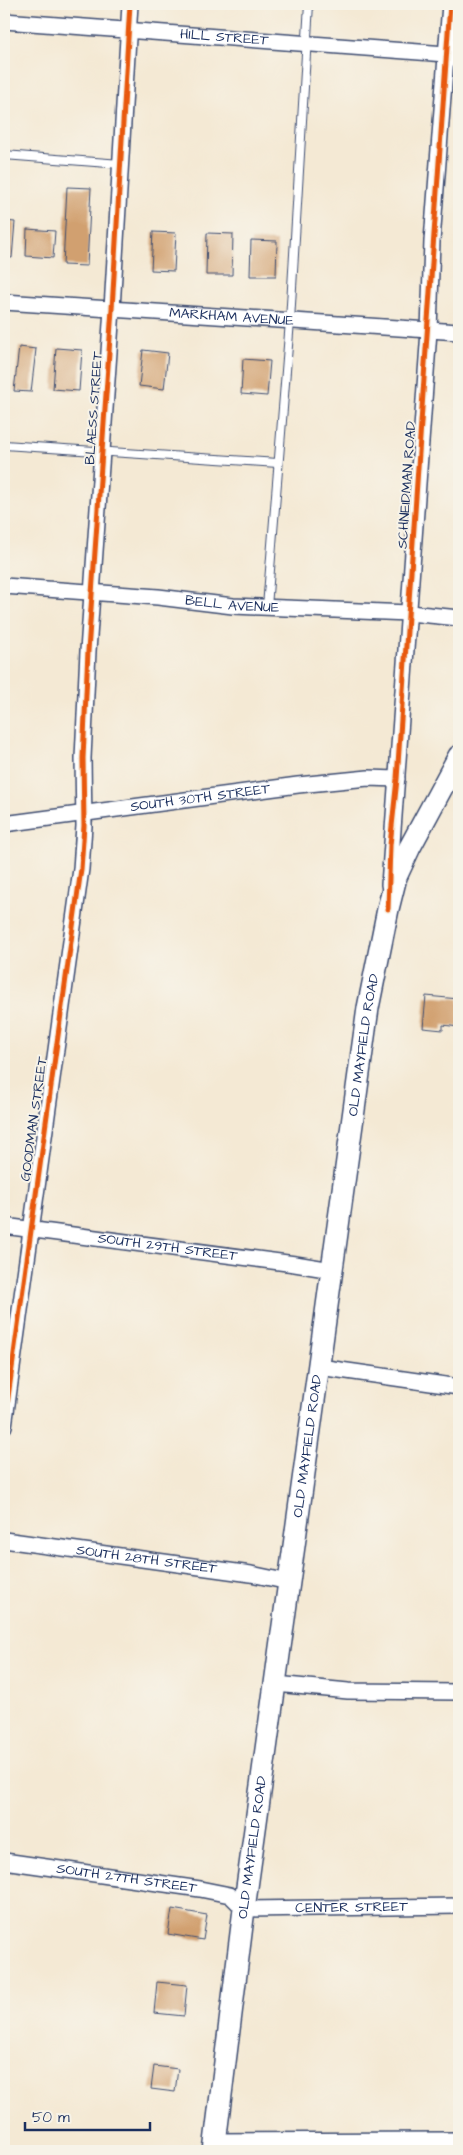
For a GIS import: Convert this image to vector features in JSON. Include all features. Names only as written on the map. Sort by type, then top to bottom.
[{"type":"main road","name":"OLD MAYFIELD ROAD","points":[[215,2146],[244,1908],[368,1008],[396,877],[459,756]]},
{"type":"street","name":"BLAESS STREET","points":[[84,814],[83,758],[130,4]]},
{"type":"street","name":"SCHNEIDMAN ROAD","points":[[388,909],[390,845],[397,779],[409,613],[429,331],[432,241],[450,4]]},
{"type":"street","name":"HILL STREET","points":[[4,21],[307,42],[446,54]]},
{"type":"street","name":"MARKHAM AVENUE","points":[[4,302],[459,332]]},
{"type":"street","name":"BELL AVENUE","points":[[4,586],[93,592],[233,606],[409,613],[459,618]]},
{"type":"street","name":"SOUTH 30TH STREET","points":[[4,824],[298,785],[368,778],[397,779]]},
{"type":"street","name":"GOODMAN STREET","points":[[4,1426],[79,878],[84,814]]},
{"type":"street","name":"SOUTH 29TH STREET","points":[[4,1226],[332,1270]]},
{"type":"street","points":[[319,1367],[459,1387]]},
{"type":"street","name":"SOUTH 28TH STREET","points":[[4,1540],[251,1574],[289,1582]]},
{"type":"street","points":[[276,1684],[348,1691],[459,1692]]},
{"type":"street","name":"SOUTH 27TH STREET","points":[[4,1861],[200,1889],[230,1895],[244,1908]]},
{"type":"street","name":"CENTER STREET","points":[[244,1908],[459,1906]]},
{"type":"street","points":[[215,2146],[454,2144]]},
{"type":"lane","points":[[267,608],[290,321],[309,4]]},
{"type":"lane","points":[[4,155],[121,164]]},
{"type":"lane","points":[[4,445],[278,463]]},
{"type":"building","points":[[67,187],[91,188],[87,266],[63,265]]},
{"type":"building","points":[[4,221],[15,222],[12,258],[4,257]]},
{"type":"building","points":[[27,229],[55,231],[53,258],[26,256]]},
{"type":"building","points":[[153,232],[176,233],[174,271],[151,270]]},
{"type":"building","points":[[207,233],[233,234],[232,275],[206,275]]},
{"type":"building","points":[[251,240],[277,241],[276,276],[250,276]]},
{"type":"building","points":[[19,347],[36,349],[31,392],[14,391]]},
{"type":"building","points":[[56,348],[82,350],[79,391],[53,389]]},
{"type":"building","points":[[143,350],[168,353],[164,389],[139,386]]},
{"type":"building","points":[[243,359],[270,361],[267,396],[241,394]]},
{"type":"building","points":[[426,996],[459,999],[459,1027],[443,1025],[443,1030],[423,1028]]},
{"type":"building","points":[[172,1909],[207,1915],[203,1940],[168,1934]]},
{"type":"building","points":[[157,1982],[187,1985],[184,2016],[154,2013]]},
{"type":"building","points":[[154,2066],[178,2069],[175,2092],[151,2089]]},
{"type":"cycle path","points":[[4,1426],[81,869],[84,826],[83,758],[88,651],[112,309],[130,4]]},
{"type":"cycle path","points":[[388,909],[390,845],[397,779],[450,4]]}]
